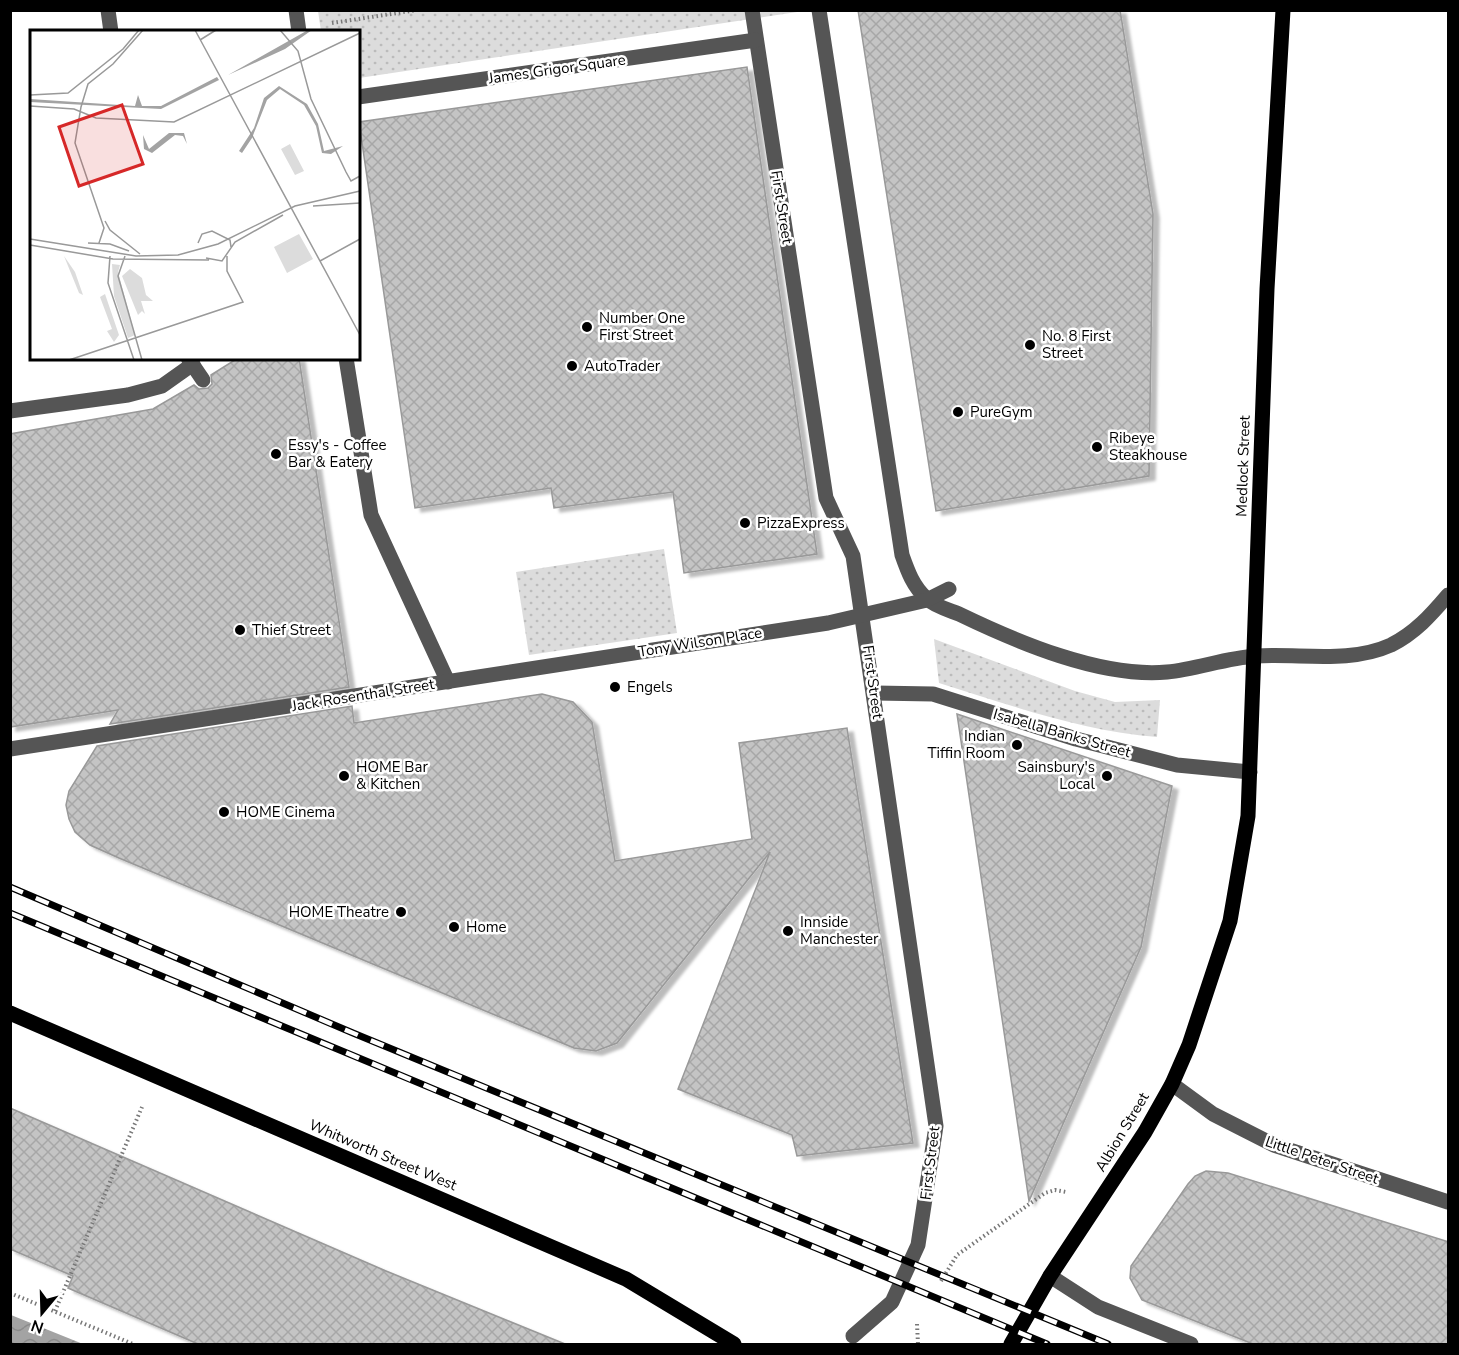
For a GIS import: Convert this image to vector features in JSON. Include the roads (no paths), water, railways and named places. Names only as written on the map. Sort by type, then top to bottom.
[{"type":"main road","name":"Medlock Street","points":[[1230,921],[1248,816],[1267,289],[1283,10]]},
{"type":"main road","name":"Albion Street","points":[[1011,1344],[1050,1276],[1102,1198],[1172,1084],[1189,1045],[1230,921]]},
{"type":"main road","name":"Whitworth Street West","points":[[10,1013],[626,1279],[734,1344]]},
{"type":"street","points":[[108,10],[111,30]]},
{"type":"street","points":[[296,10],[299,30]]},
{"type":"street","name":"First Street","points":[[752,10],[826,498],[853,556],[864,616],[892,833],[936,1126],[918,1245],[892,1302],[853,1336]]},
{"type":"street","points":[[819,10],[902,555],[911,580],[927,600],[998,632],[1108,669],[1166,672],[1255,656],[1329,657],[1389,646],[1424,624],[1449,595]]},
{"type":"street","name":"James Grigor Square","points":[[360,97],[756,40]]},
{"type":"street","name":"Jack Rosenthal Street","points":[[10,749],[448,682],[371,515],[346,360]]},
{"type":"street","points":[[10,411],[128,395],[162,386],[191,361],[203,380]]},
{"type":"street","name":"Tony Wilson Place","points":[[448,682],[864,616],[927,600],[949,589]]},
{"type":"street","name":"Isabella Banks Street","points":[[875,693],[933,694],[1076,739],[1177,765],[1250,772]]},
{"type":"street","name":"Little Peter Street","points":[[1172,1084],[1213,1114],[1274,1145],[1449,1202]]},
{"type":"street","points":[[1050,1276],[1098,1307],[1191,1344]]},
{"type":"water","points":[[11,1315],[83,1344],[11,1344]]},
{"type":"railway","points":[[10,887],[353,1033],[1108,1344]]},
{"type":"railway","points":[[10,913],[1047,1344]]},
{"type":"place","name":"Number One First Street","points":[[587,327]]},
{"type":"place","name":"No. 8 First Street","points":[[1030,345]]},
{"type":"place","name":"AutoTrader","points":[[572,366]]},
{"type":"place","name":"PureGym","points":[[958,412]]},
{"type":"place","name":"Ribeye Steakhouse","points":[[1097,447]]},
{"type":"place","name":"Essy's - Coffee Bar & Eatery","points":[[276,454]]},
{"type":"place","name":"PizzaExpress","points":[[745,523]]},
{"type":"place","name":"Thief Street","points":[[240,630]]},
{"type":"place","name":"Engels","points":[[615,687]]},
{"type":"place","name":"Indian Tiffin Room","points":[[1017,745]]},
{"type":"place","name":"HOME Bar & Kitchen","points":[[344,776]]},
{"type":"place","name":"Sainsbury's Local","points":[[1107,776]]},
{"type":"place","name":"HOME Cinema","points":[[224,812]]},
{"type":"place","name":"HOME Theatre","points":[[401,912]]},
{"type":"place","name":"Home","points":[[454,927]]},
{"type":"place","name":"Innside Manchester","points":[[788,931]]}]
